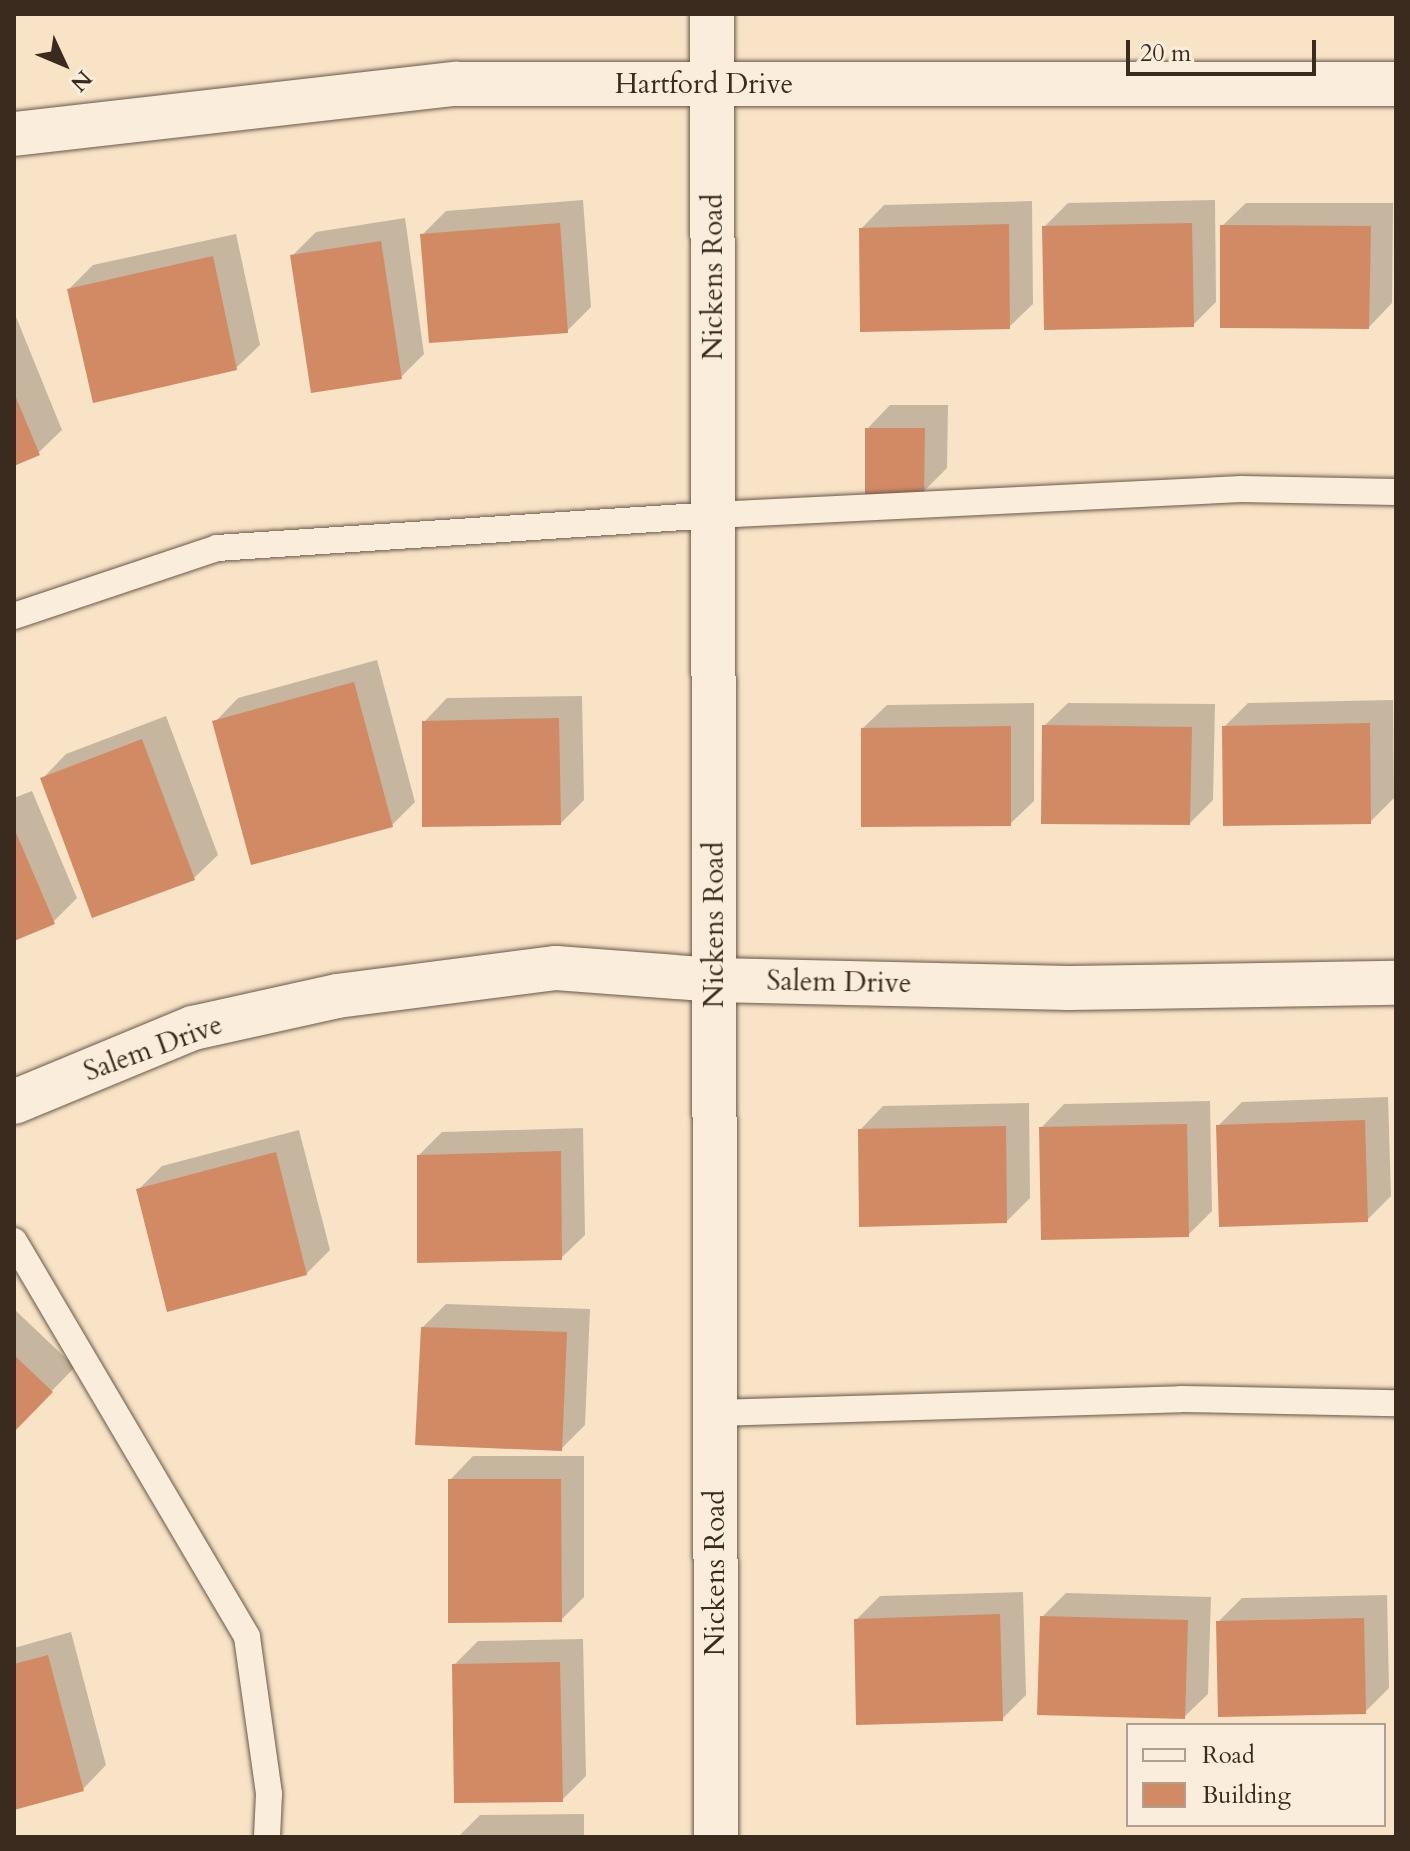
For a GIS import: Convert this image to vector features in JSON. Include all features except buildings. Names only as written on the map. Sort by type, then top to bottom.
[{"type":"street","name":"Nickens Road","points":[[712,14],[716,1837]]},
{"type":"street","name":"Hartford Drive","points":[[14,134],[456,84],[1396,84]]},
{"type":"street","name":"Salem Drive","points":[[14,1102],[193,1028],[337,996],[556,968],[715,980],[1069,988],[1396,983]]},
{"type":"lane","points":[[14,616],[217,548],[714,515],[1241,489],[1396,492]]},
{"type":"lane","points":[[14,1241],[247,1637],[269,1794],[267,1837]]},
{"type":"lane","points":[[715,1413],[1181,1399],[1396,1403]]}]
